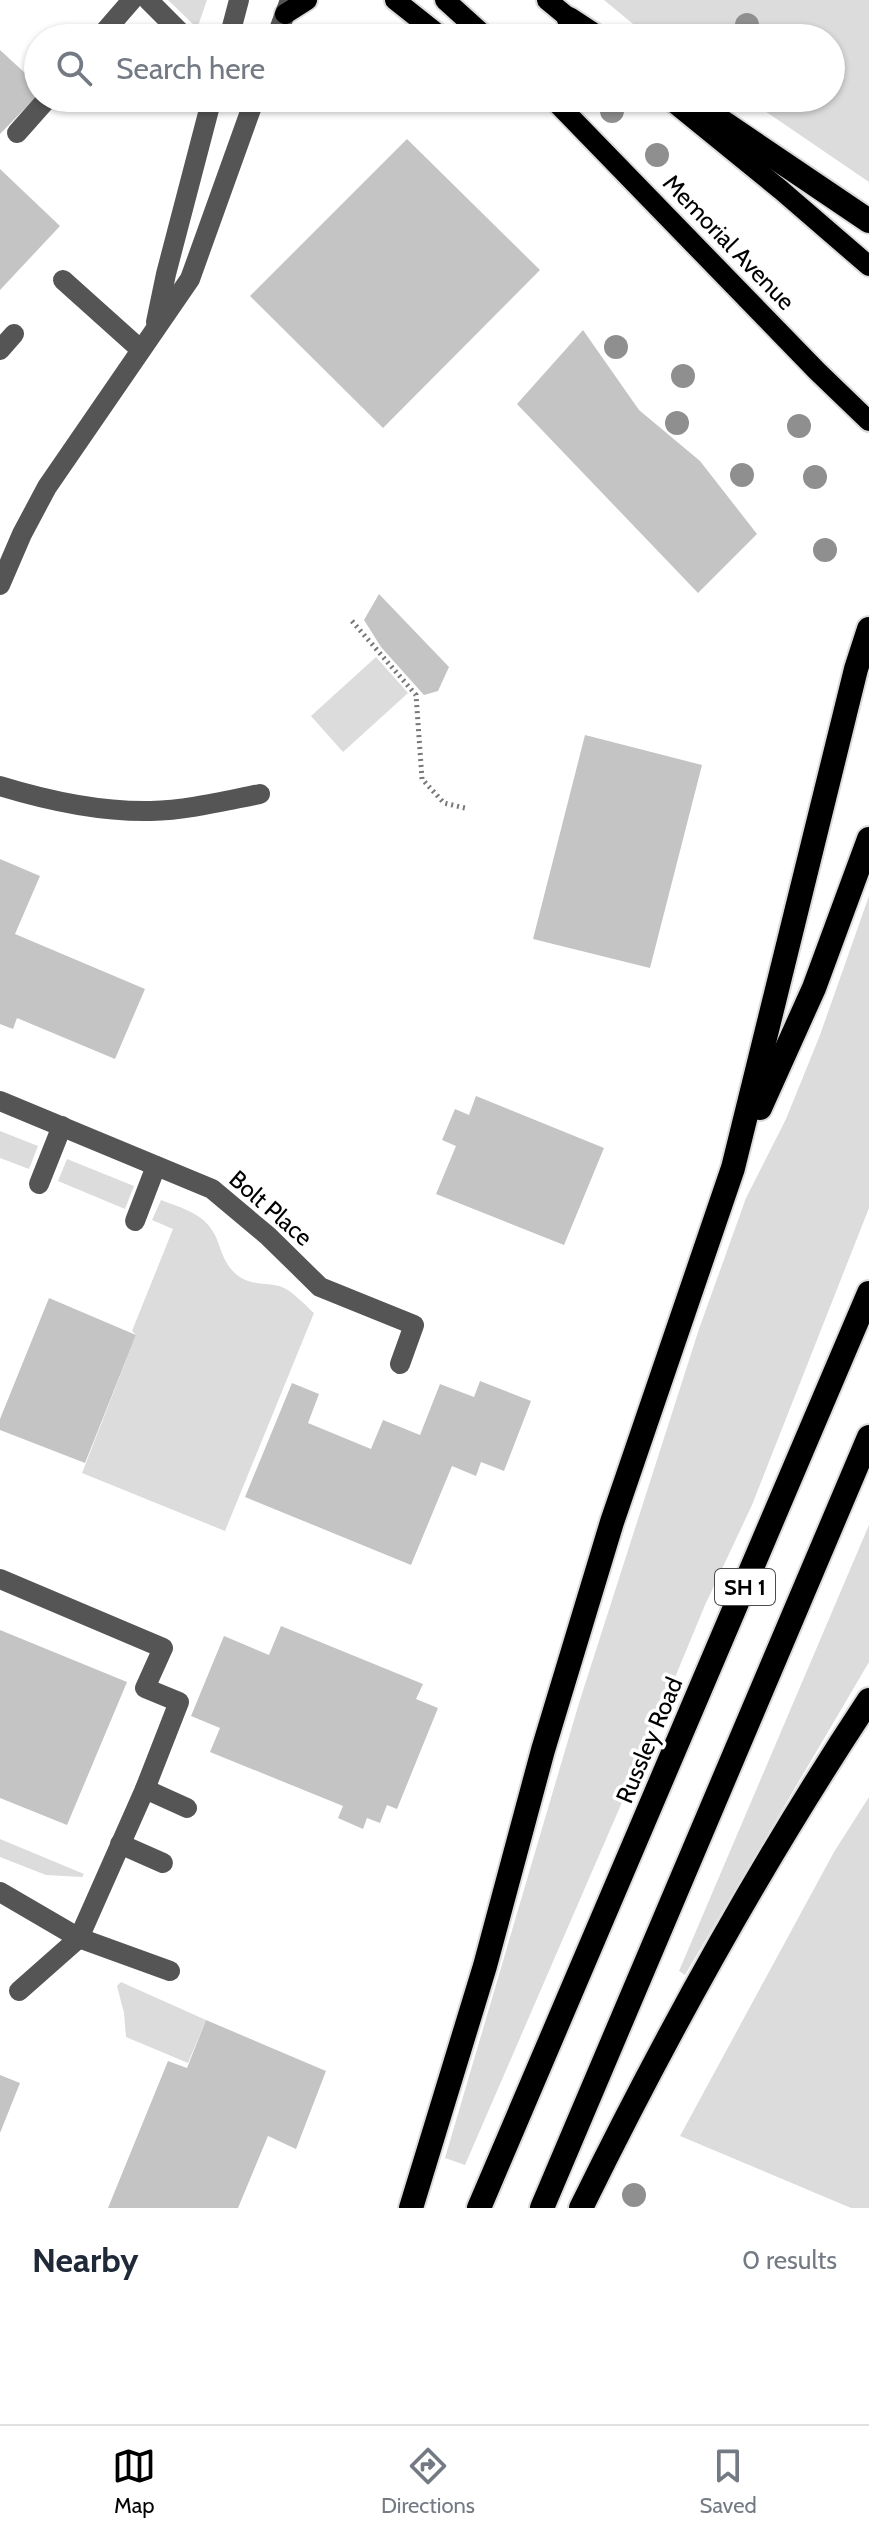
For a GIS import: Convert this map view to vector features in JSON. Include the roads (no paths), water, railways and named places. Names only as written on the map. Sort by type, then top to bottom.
[{"type":"highway","points":[[569,19],[576,24]]},
{"type":"highway","points":[[708,112],[869,221]]},
{"type":"highway","points":[[411,2208],[485,1966],[543,1750],[612,1522],[733,1168],[856,669],[869,629]]},
{"type":"highway","points":[[733,1168],[814,988],[869,839]]},
{"type":"highway","name":"Russley Road","points":[[479,2208],[869,1293]]},
{"type":"highway","name":"SH 1","points":[[542,2208],[869,1437]]},
{"type":"highway","points":[[581,2208],[659,2053],[711,1959],[830,1759],[869,1700]]},
{"type":"main road","points":[[287,7],[307,0]]},
{"type":"main road","points":[[395,0],[425,24]]},
{"type":"main road","points":[[445,0],[472,24]]},
{"type":"main road","points":[[547,0],[569,19]]},
{"type":"main road","name":"Memorial Avenue","points":[[564,112],[869,421]]},
{"type":"main road","points":[[685,112],[869,266]]},
{"type":"street","points":[[111,24],[132,0]]},
{"type":"street","points":[[148,0],[172,24]]},
{"type":"street","points":[[233,24],[239,0]]},
{"type":"street","points":[[17,133],[36,112]]},
{"type":"street","points":[[156,326],[166,274],[208,112]]},
{"type":"street","points":[[0,585],[47,487],[190,279],[250,112]]},
{"type":"street","points":[[63,280],[141,350]]},
{"type":"street","points":[[0,350],[14,334]]},
{"type":"street","points":[[0,786],[68,804],[127,811],[190,807],[260,794]]},
{"type":"street","name":"Bolt Place","points":[[0,1101],[212,1189],[268,1236],[320,1287],[414,1325],[400,1364]]},
{"type":"street","points":[[39,1184],[62,1126]]},
{"type":"street","points":[[135,1221],[156,1166]]},
{"type":"street","points":[[0,1579],[163,1648],[145,1688],[179,1702],[145,1789],[79,1938],[19,1991]]},
{"type":"street","points":[[145,1789],[187,1808]]},
{"type":"street","points":[[120,1844],[163,1863]]},
{"type":"street","points":[[0,1892],[79,1938],[170,1971]]}]
